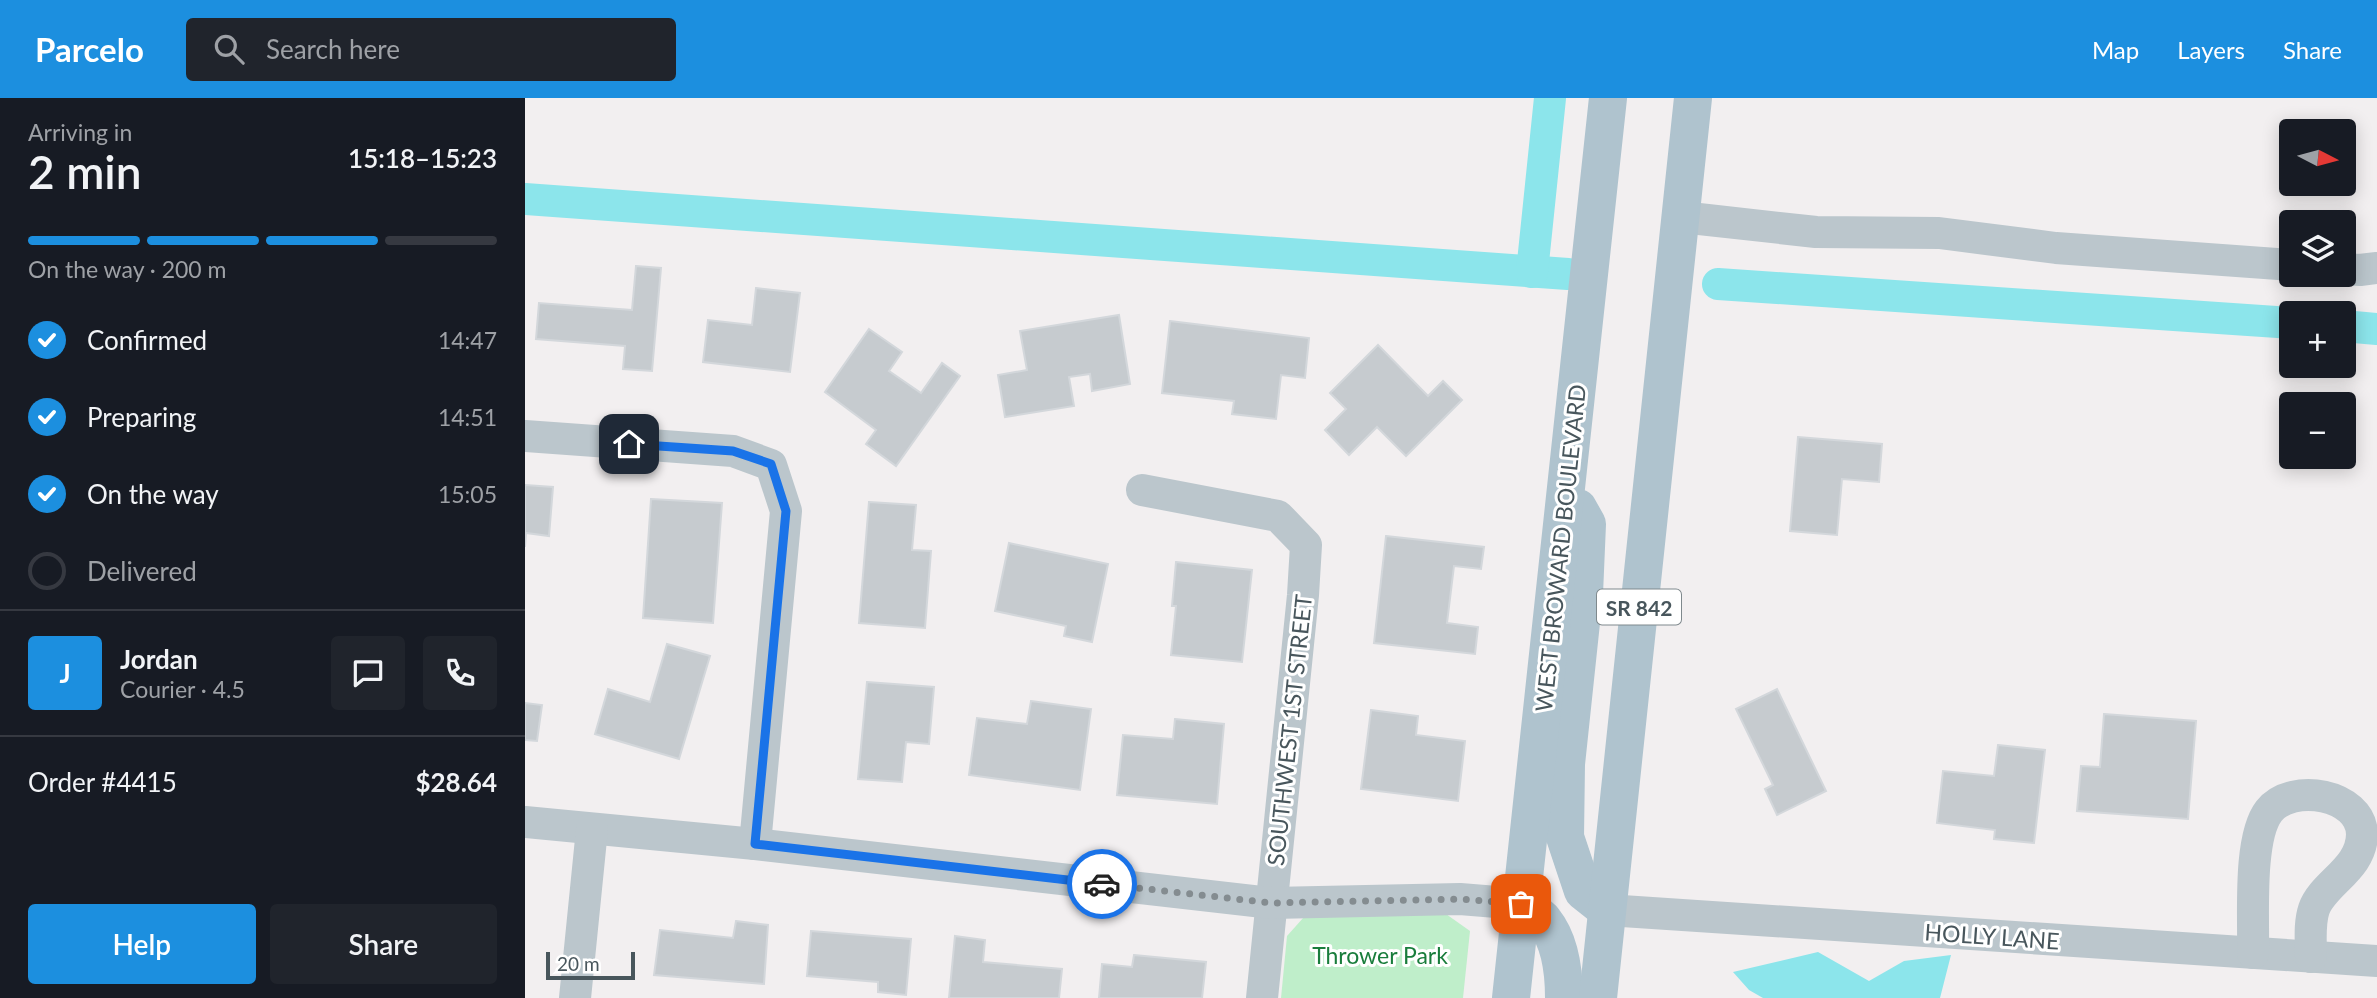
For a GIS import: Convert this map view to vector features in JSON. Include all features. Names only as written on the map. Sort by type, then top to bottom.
[{"type":"main road","name":"WEST BROWARD BOULEVARD","points":[[1511,998],[1608,98]]},
{"type":"main road","name":"SR 842","points":[[1598,998],[1693,98]]},
{"type":"main road","points":[[1566,488],[1587,524],[1584,594],[1566,764],[1565,837],[1583,891],[1607,910]]},
{"type":"main road","points":[[1521,904],[1543,919],[1556,942],[1564,984],[1563,998]]},
{"type":"street","points":[[1681,217],[1816,232],[1939,233],[2056,247],[2279,264]]},
{"type":"street","points":[[2356,270],[2377,268]]},
{"type":"street","points":[[525,436],[733,451],[771,464],[786,511],[755,844]]},
{"type":"street","name":"SOUTHWEST 1ST STREET","points":[[1142,490],[1278,516],[1306,545],[1262,998]]},
{"type":"street","points":[[2253,953],[2255,856],[2259,831],[2269,811],[2287,796],[2312,794],[2341,803],[2358,817],[2362,834],[2358,850],[2344,875],[2322,895],[2315,908],[2311,926],[2311,957]]},
{"type":"street","points":[[525,822],[755,844],[1272,903],[1460,899],[1521,904]]},
{"type":"street","points":[[575,998],[592,829]]},
{"type":"street","name":"HOLLY LANE","points":[[1607,910],[2377,961]]},
{"type":"green space","name":"Thrower Park","points":[[1446,914],[1470,931],[1463,998],[1281,998],[1287,936],[1304,917]]},
{"type":"water","points":[[1818,952],[1869,981],[1904,961],[1951,955],[1940,998],[1763,998],[1749,990],[1733,972]]},
{"type":"building","points":[[636,266],[661,268],[652,371],[623,369],[625,346],[536,339],[539,303],[632,310]]},
{"type":"building","points":[[756,288],[800,293],[790,372],[703,362],[708,320],[752,325]]},
{"type":"building","points":[[1119,315],[1130,384],[1092,391],[1090,374],[1069,377],[1074,406],[1005,417],[998,375],[1027,370],[1020,331]]},
{"type":"building","points":[[1170,321],[1309,338],[1305,378],[1281,375],[1276,419],[1232,414],[1234,401],[1162,393]]},
{"type":"building","points":[[869,329],[902,352],[889,371],[921,393],[942,363],[960,376],[896,466],[866,444],[876,430],[825,392]]},
{"type":"building","points":[[1378,345],[1428,396],[1443,381],[1462,400],[1406,456],[1377,427],[1349,455],[1325,430],[1346,409],[1330,393]]},
{"type":"building","points":[[1798,437],[1882,444],[1879,482],[1842,479],[1837,535],[1790,531]]},
{"type":"building","points":[[525,485],[553,487],[549,536],[526,533],[525,547]]},
{"type":"building","points":[[651,499],[722,503],[713,623],[643,618]]},
{"type":"building","points":[[869,502],[916,505],[912,550],[931,551],[925,628],[859,623]]},
{"type":"building","points":[[1386,536],[1484,547],[1481,569],[1454,566],[1447,623],[1478,627],[1475,654],[1374,643]]},
{"type":"building","points":[[1009,543],[1108,564],[1092,642],[1064,636],[1066,626],[995,611]]},
{"type":"building","points":[[1176,562],[1252,570],[1242,662],[1171,655],[1176,606],[1172,606]]},
{"type":"building","points":[[667,644],[710,656],[679,759],[595,734],[608,689],[650,702]]},
{"type":"building","points":[[867,682],[934,687],[929,744],[906,742],[902,782],[858,779]]},
{"type":"building","points":[[1777,689],[1826,791],[1777,815],[1765,789],[1773,785],[1736,709]]},
{"type":"building","points":[[1031,701],[1091,709],[1080,790],[969,775],[977,718],[1027,724]]},
{"type":"building","points":[[525,703],[542,705],[537,741],[525,740]]},
{"type":"building","points":[[1371,710],[1418,716],[1416,735],[1465,741],[1458,801],[1361,789]]},
{"type":"building","points":[[2104,714],[2196,721],[2188,819],[2077,811],[2081,766],[2100,767]]},
{"type":"building","points":[[1175,719],[1224,724],[1217,804],[1117,795],[1123,735],[1173,739]]},
{"type":"building","points":[[1998,745],[2045,750],[2034,843],[1994,839],[1995,830],[1937,823],[1943,771],[1994,776]]},
{"type":"building","points":[[736,921],[768,925],[764,984],[654,975],[660,930],[733,938]]},
{"type":"building","points":[[811,931],[911,939],[906,995],[878,992],[878,982],[807,976]]},
{"type":"building","points":[[955,936],[985,940],[983,962],[1062,969],[1059,998],[949,998]]},
{"type":"building","points":[[1134,955],[1206,962],[1202,998],[1099,998],[1102,964],[1132,967]]},
{"type":"waterway","points":[[1532,272],[1550,98]]},
{"type":"waterway","points":[[525,199],[1568,274]]},
{"type":"waterway","points":[[1718,284],[2279,322]]},
{"type":"waterway","points":[[2356,327],[2377,329]]},
{"type":"way so far","points":[[1102,884],[1272,903],[1460,899],[1521,904]]},
{"type":"route","points":[[629,444],[733,451],[771,464],[786,511],[755,844],[1102,884]]}]
